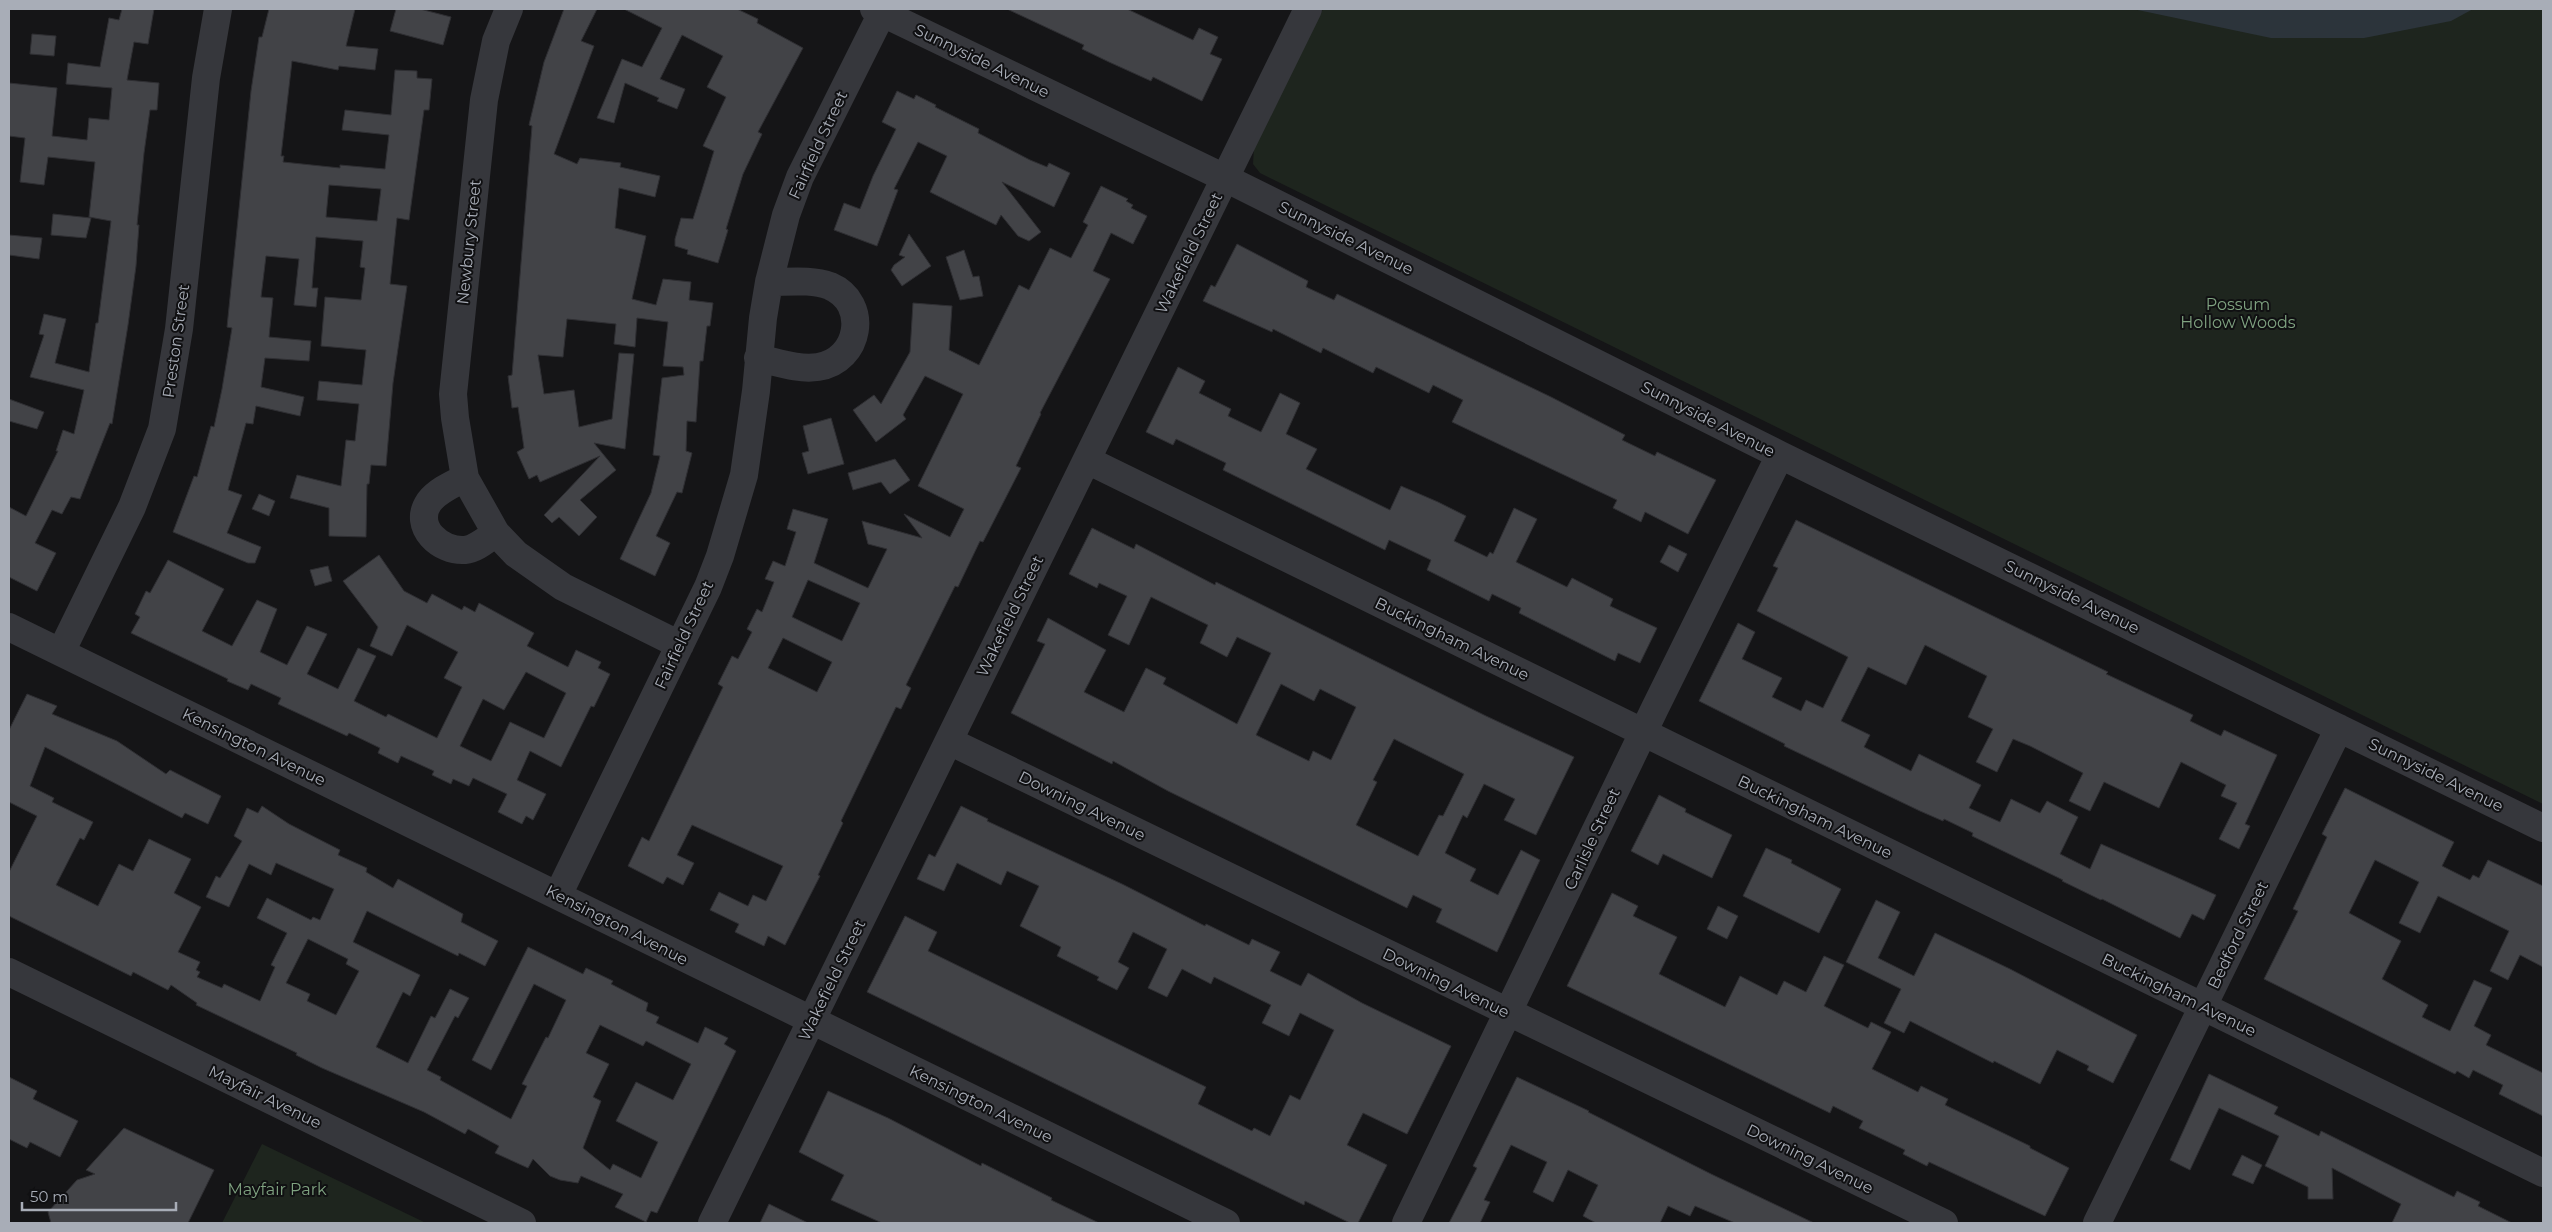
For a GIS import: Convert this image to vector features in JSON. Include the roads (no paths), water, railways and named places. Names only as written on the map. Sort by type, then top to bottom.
[{"type":"street","name":"Preston Street","points":[[61,652],[132,507],[162,429],[179,329],[206,78],[218,9]]},
{"type":"street","name":"Newbury Street","points":[[509,9],[496,41],[484,100],[453,394],[465,478],[496,533],[516,554],[563,588],[680,645]]},
{"type":"street","name":"Wakefield Street","points":[[712,1223],[1308,9]]},
{"type":"street","name":"Sunnyside Avenue","points":[[878,11],[1225,178],[1780,455],[2543,828]]},
{"type":"street","name":"Fairfield Street","points":[[558,895],[680,645],[720,556],[744,475],[769,282],[786,215],[800,177],[878,11]]},
{"type":"street","points":[[758,358],[803,367],[818,367],[836,362],[845,353],[857,325],[852,308],[844,295],[830,286],[800,282],[769,282]]},
{"type":"street","name":"Carlisle Street","points":[[1406,1223],[1780,455]]},
{"type":"street","name":"Buckingham Avenue","points":[[1087,460],[2543,1173]]},
{"type":"street","points":[[465,478],[440,492],[430,501],[426,509],[424,522],[428,533],[436,541],[448,548],[466,550],[496,533]]},
{"type":"street","name":"Kensington Avenue","points":[[9,627],[558,895],[811,1022],[1226,1223]]},
{"type":"street","name":"Bedford Street","points":[[2097,1223],[2339,728]]},
{"type":"street","name":"Downing Avenue","points":[[949,741],[1509,1014],[1944,1223]]},
{"type":"street","name":"Mayfair Avenue","points":[[9,972],[522,1223]]},
{"type":"park label","name":"Possum Hollow Woods","points":[[2238,313]]},
{"type":"park label","name":"Mayfair Park","points":[[277,1189]]}]
